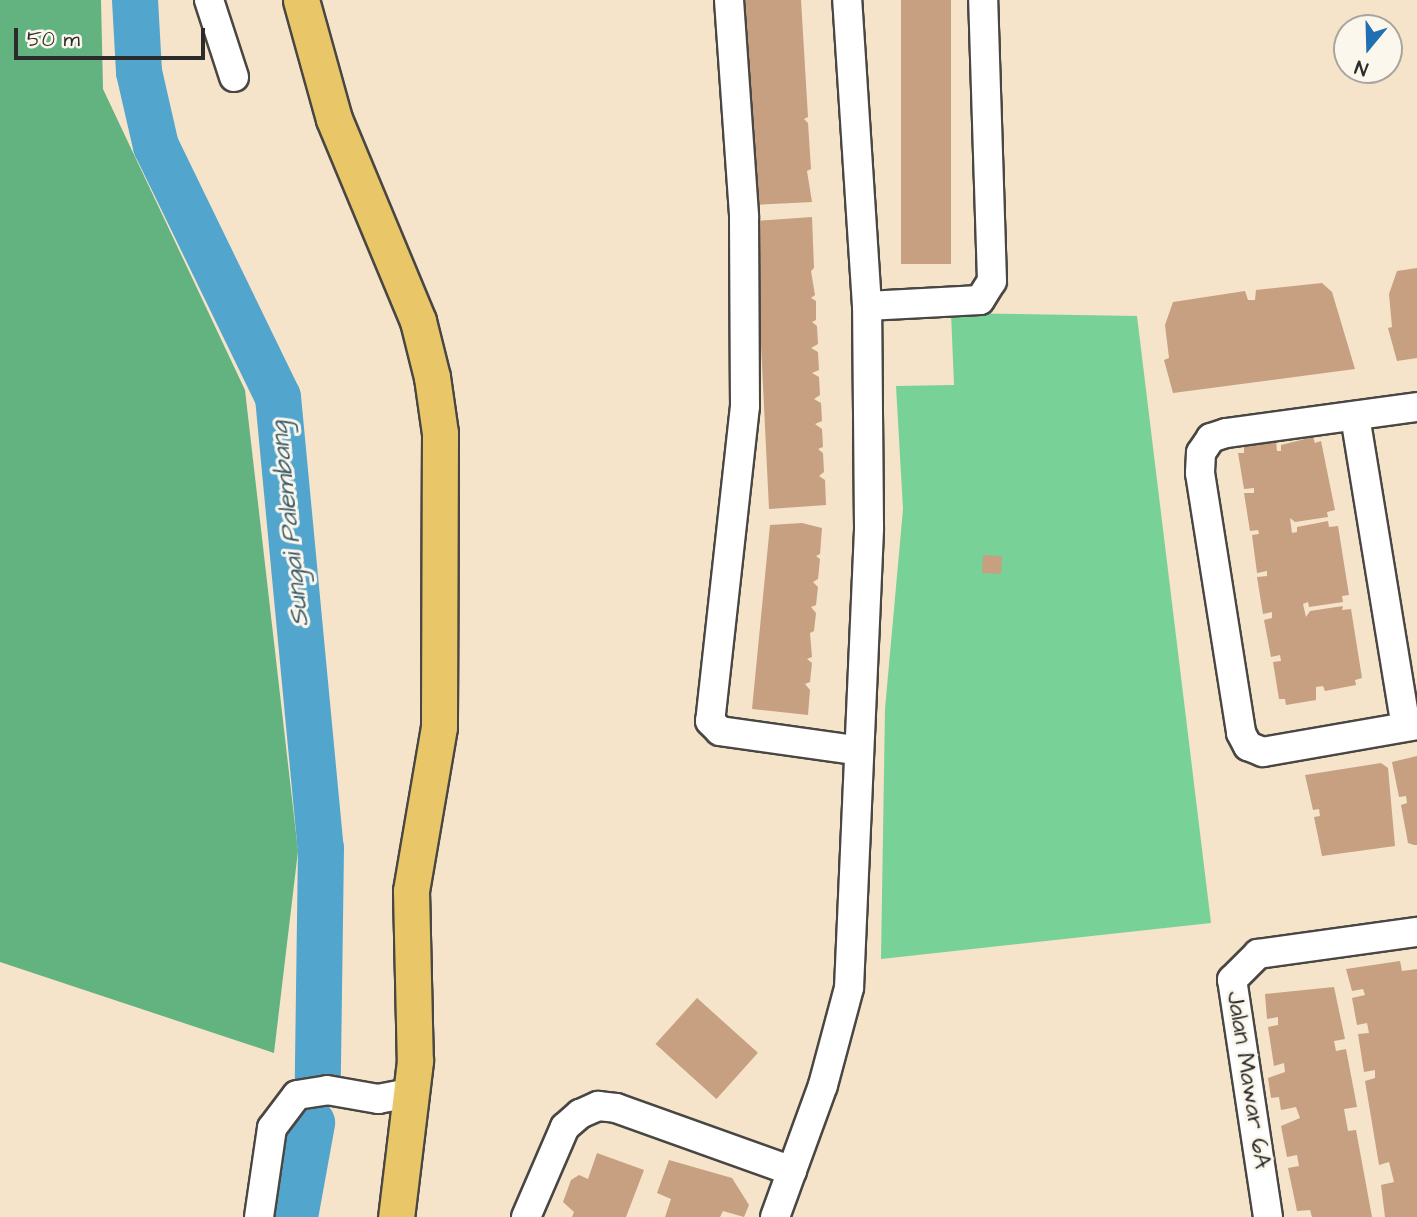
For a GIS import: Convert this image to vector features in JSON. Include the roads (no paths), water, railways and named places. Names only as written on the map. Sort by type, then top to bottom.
[{"type":"main road","points":[[301,0],[334,120],[418,321],[432,377],[440,433],[439,727],[411,891],[415,1061],[396,1217]]},
{"type":"street","points":[[209,0],[234,77]]},
{"type":"street","points":[[729,0],[744,216],[745,405],[710,721],[720,731],[856,750]]},
{"type":"street","points":[[775,1217],[823,1084],[849,988],[856,750],[869,527],[867,306],[847,0]]},
{"type":"street","points":[[867,306],[979,300],[992,281],[983,0]]},
{"type":"street","points":[[1355,416],[1412,725],[1263,752],[1248,746],[1241,733],[1200,473],[1201,453],[1211,439],[1226,433],[1417,407]]},
{"type":"street","name":"Jalan Mawar 6A","points":[[1268,1217],[1233,980],[1245,962],[1258,954],[1417,932]]},
{"type":"street","points":[[258,1217],[272,1128],[297,1095],[327,1090],[378,1099],[410,1093]]},
{"type":"street","points":[[526,1217],[565,1127],[580,1114],[598,1107],[616,1108],[792,1171]]},
{"type":"waterway","name":"Sungai Palembang","points":[[135,0],[139,72],[156,146],[278,397],[321,848],[318,1077]]},
{"type":"waterway","name":"Sungai Palembang","points":[[295,1217],[312,1123]]}]
